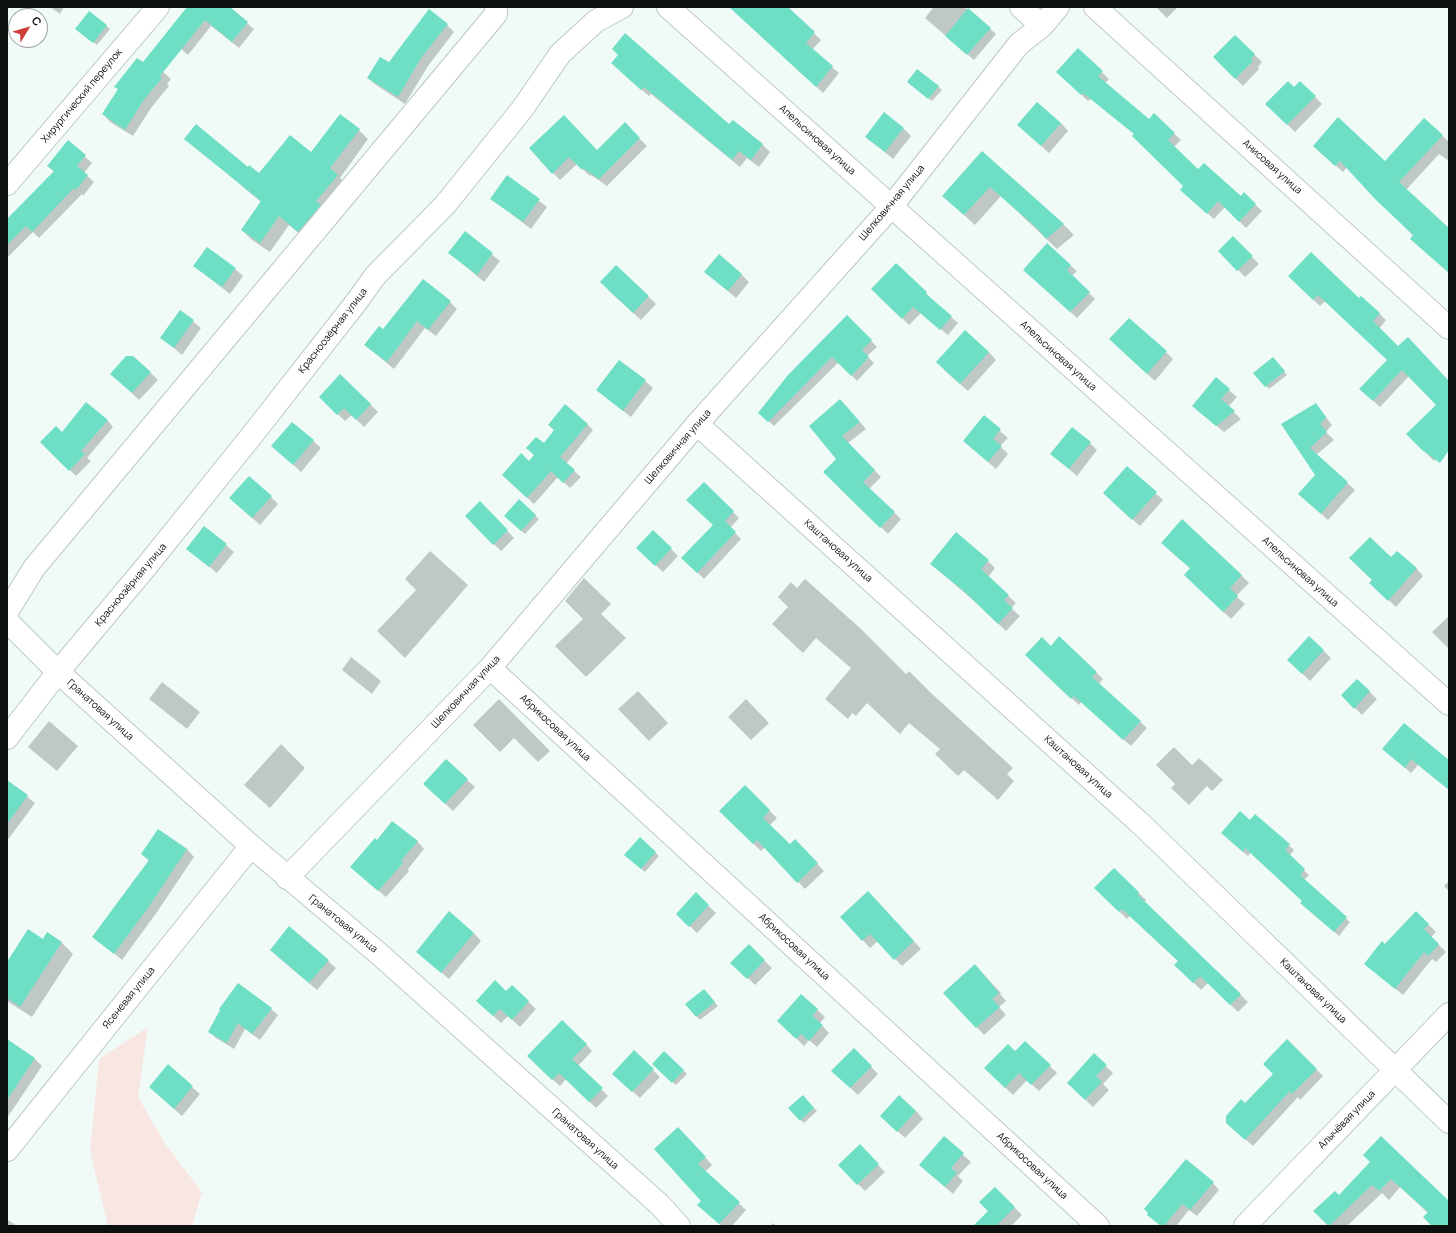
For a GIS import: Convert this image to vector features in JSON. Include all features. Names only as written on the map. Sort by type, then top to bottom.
[{"type":"street","name":"Хирургический переулок","points":[[7,184],[158,7]]},
{"type":"street","name":"Красноозёрная улица","points":[[7,738],[58,672],[145,568],[249,439],[358,300],[375,276],[445,204],[523,108],[560,54],[596,21],[622,7]]},
{"type":"street","name":"Апельсиновая улица","points":[[668,7],[1449,704]]},
{"type":"street","points":[[1021,7],[1042,26]]},
{"type":"street","name":"Шелковичная улица","points":[[287,878],[490,668],[697,424],[891,207],[1019,44],[1042,26],[1058,7]]},
{"type":"street","name":"Анисовая улица","points":[[1095,7],[1449,328]]},
{"type":"street","points":[[7,612],[34,568],[97,490],[496,11]]},
{"type":"street","name":"Каштановая улица","points":[[697,424],[1141,824],[1449,1122]]},
{"type":"street","name":"Гранатовая улица","points":[[7,621],[58,672],[251,846],[287,878],[384,958],[654,1200],[679,1226]]},
{"type":"street","name":"Абрикосовая улица","points":[[490,668],[1098,1226]]},
{"type":"street","name":"Ясеневая улица","points":[[7,1150],[251,846]]},
{"type":"street","name":"Алычёвая улица","points":[[1245,1226],[1449,1014]]},
{"type":"shaded area","points":[[148,1027],[138,1097],[166,1145],[202,1192],[192,1226],[108,1226],[90,1151],[99,1059]]},
{"type":"building","points":[[187,7],[230,7],[248,22],[232,42],[205,20],[160,76],[162,78],[143,101],[125,130],[102,114],[118,89],[114,87],[137,58],[143,62]]},
{"type":"building","points":[[729,7],[788,7],[815,32],[806,43],[833,66],[816,87]]},
{"type":"building","points":[[968,8],[991,28],[967,55],[945,36]]},
{"type":"building","points":[[429,9],[448,24],[421,58],[398,97],[367,78],[380,57],[389,62]]},
{"type":"building","points":[[89,11],[107,25],[93,43],[75,29]]},
{"type":"building","points":[[625,33],[729,124],[733,120],[763,144],[751,160],[739,151],[732,160],[644,87],[641,90],[611,63],[618,55],[612,49]]},
{"type":"building","points":[[1235,35],[1255,54],[1251,59],[1253,61],[1235,79],[1213,57]]},
{"type":"building","points":[[1078,48],[1103,71],[1098,76],[1149,119],[1154,113],[1175,133],[1168,140],[1198,169],[1204,163],[1241,196],[1244,192],[1256,204],[1239,222],[1218,201],[1207,214],[1180,190],[1183,186],[1132,136],[1134,134],[1083,93],[1081,95],[1056,72]]},
{"type":"building","points":[[917,69],[939,86],[928,99],[907,82]]},
{"type":"building","points":[[1288,81],[1294,87],[1300,81],[1316,96],[1287,125],[1265,104]]},
{"type":"building","points":[[1037,102],[1061,123],[1041,146],[1017,125]]},
{"type":"building","points":[[884,112],[904,128],[885,152],[865,137]]},
{"type":"building","points":[[340,114],[360,129],[330,168],[338,175],[316,201],[321,205],[298,232],[279,216],[260,243],[241,230],[261,201],[184,139],[196,124],[248,167],[249,165],[259,173],[290,135],[311,152]]},
{"type":"building","points":[[564,115],[597,150],[625,122],[640,138],[599,179],[583,168],[582,170],[569,157],[552,174],[529,148]]},
{"type":"building","points":[[1338,117],[1385,161],[1424,118],[1443,135],[1399,182],[1449,228],[1449,273],[1410,239],[1413,235],[1376,200],[1340,161],[1335,166],[1313,146]]},
{"type":"building","points":[[68,140],[86,155],[77,166],[88,175],[76,190],[74,188],[32,232],[26,226],[7,245],[7,219],[54,171],[47,166]]},
{"type":"building","points":[[982,151],[1064,224],[1046,239],[1038,229],[990,187],[964,215],[942,196]]},
{"type":"building","points":[[507,175],[540,199],[523,222],[490,199]]},
{"type":"building","points":[[465,231],[493,253],[477,275],[448,253]]},
{"type":"building","points":[[1233,236],[1253,256],[1237,271],[1218,251]]},
{"type":"building","points":[[1047,243],[1071,265],[1067,270],[1090,292],[1070,312],[1023,270]]},
{"type":"building","points":[[207,247],[236,268],[222,287],[193,266]]},
{"type":"building","points":[[1311,252],[1359,298],[1361,296],[1380,313],[1373,321],[1398,346],[1408,337],[1449,381],[1449,450],[1440,463],[1422,450],[1406,434],[1436,405],[1402,370],[1373,401],[1359,389],[1387,360],[1318,295],[1313,300],[1288,276]]},
{"type":"building","points":[[719,254],[742,274],[728,291],[704,272]]},
{"type":"building","points":[[896,263],[927,292],[926,294],[952,316],[940,330],[913,307],[902,319],[871,289]]},
{"type":"building","points":[[616,265],[649,296],[633,313],[600,282]]},
{"type":"building","points":[[423,279],[451,301],[428,330],[417,321],[387,362],[364,345],[379,326],[383,329]]},
{"type":"building","points":[[180,310],[194,320],[174,348],[160,338]]},
{"type":"building","points":[[847,315],[872,340],[862,350],[869,357],[851,376],[832,357],[768,422],[758,413],[788,375]]},
{"type":"building","points":[[1129,318],[1167,351],[1147,374],[1109,339]]},
{"type":"building","points":[[965,330],[989,352],[960,384],[936,362]]},
{"type":"building","points":[[126,356],[133,356],[151,372],[132,393],[110,374]]},
{"type":"building","points":[[1273,357],[1285,371],[1265,387],[1253,373]]},
{"type":"building","points":[[619,360],[646,380],[623,411],[596,390]]},
{"type":"building","points":[[340,374],[371,404],[356,420],[344,408],[337,415],[319,397]]},
{"type":"building","points":[[1216,377],[1230,389],[1221,399],[1235,411],[1216,426],[1192,406]]},
{"type":"building","points":[[840,399],[860,422],[842,436],[875,470],[863,482],[895,512],[880,528],[823,472],[836,459],[809,426]]},
{"type":"building","points":[[86,402],[108,420],[81,451],[85,454],[69,471],[40,442],[56,426],[62,432]]},
{"type":"building","points":[[1316,403],[1326,417],[1320,424],[1327,432],[1310,448],[1348,482],[1321,514],[1298,494],[1315,475],[1281,424]]},
{"type":"building","points":[[565,404],[588,424],[560,457],[575,470],[563,483],[551,471],[527,498],[502,475],[521,453],[529,461],[534,455],[526,448],[536,437],[544,443],[554,430],[548,425]]},
{"type":"building","points":[[984,415],[1001,429],[993,439],[1002,446],[988,462],[963,441]]},
{"type":"building","points":[[292,422],[314,440],[293,465],[271,446]]},
{"type":"building","points":[[1072,427],[1091,442],[1069,469],[1050,454]]},
{"type":"building","points":[[1127,466],[1157,492],[1132,520],[1103,493]]},
{"type":"building","points":[[249,476],[272,496],[252,518],[229,498]]},
{"type":"building","points":[[704,482],[734,511],[725,521],[736,532],[697,573],[681,558],[713,525],[686,500]]},
{"type":"building","points":[[519,499],[536,515],[521,531],[504,516]]},
{"type":"building","points":[[480,501],[508,530],[493,545],[465,516]]},
{"type":"building","points":[[1182,519],[1242,575],[1230,588],[1238,596],[1223,612],[1184,575],[1190,568],[1161,543]]},
{"type":"building","points":[[204,526],[227,544],[209,567],[186,549]]},
{"type":"building","points":[[653,530],[672,548],[655,566],[636,548]]},
{"type":"building","points":[[956,532],[989,560],[981,569],[1009,595],[1004,600],[1013,608],[998,624],[965,592],[930,564]]},
{"type":"building","points":[[1370,537],[1391,557],[1397,551],[1417,568],[1388,601],[1369,583],[1372,580],[1349,558]]},
{"type":"building","points":[[1059,636],[1097,672],[1092,677],[1141,721],[1123,740],[1074,696],[1071,699],[1025,655],[1042,637],[1051,646]]},
{"type":"building","points":[[1309,636],[1324,650],[1302,674],[1287,660]]},
{"type":"building","points":[[1357,679],[1370,691],[1354,709],[1341,695]]},
{"type":"building","points":[[1404,723],[1449,760],[1449,790],[1411,759],[1405,768],[1382,749]]},
{"type":"building","points":[[446,759],[468,779],[445,804],[423,784]]},
{"type":"building","points":[[7,780],[28,795],[7,824]]},
{"type":"building","points":[[745,785],[770,810],[763,818],[790,844],[795,839],[818,863],[797,883],[757,840],[753,844],[719,811]]},
{"type":"building","points":[[1240,811],[1250,820],[1255,814],[1290,844],[1285,850],[1305,869],[1300,875],[1347,917],[1334,932],[1300,903],[1302,901],[1245,848],[1243,852],[1221,833]]},
{"type":"building","points":[[392,821],[418,841],[401,861],[403,863],[378,891],[350,867],[375,838],[377,840]]},
{"type":"building","points":[[158,829],[187,849],[150,905],[114,954],[92,937],[149,860],[141,854]]},
{"type":"building","points":[[640,837],[656,852],[641,869],[624,855]]},
{"type":"building","points":[[1114,868],[1139,892],[1137,894],[1241,994],[1230,1005],[1200,976],[1193,983],[1174,965],[1178,961],[1122,909],[1119,912],[1094,888]]},
{"type":"building","points":[[868,891],[914,941],[894,960],[870,934],[862,941],[840,917]]},
{"type":"building","points":[[696,892],[709,905],[689,927],[676,914]]},
{"type":"building","points":[[449,911],[474,933],[441,973],[416,952]]},
{"type":"building","points":[[1416,911],[1429,924],[1424,929],[1439,944],[1428,956],[1424,952],[1395,989],[1364,964],[1382,941],[1385,944]]},
{"type":"building","points":[[289,926],[329,960],[309,983],[270,950]]},
{"type":"building","points":[[28,929],[43,939],[47,932],[62,942],[20,1007],[7,998],[7,962]]},
{"type":"building","points":[[749,944],[765,960],[747,979],[730,963]]},
{"type":"building","points":[[975,964],[999,993],[992,999],[1000,1007],[976,1028],[943,993]]},
{"type":"building","points":[[495,980],[506,991],[512,985],[529,1001],[512,1020],[500,1009],[493,1016],[476,1001]]},
{"type":"building","points":[[238,983],[272,1008],[252,1034],[238,1023],[227,1043],[208,1032],[220,1010],[219,1009]]},
{"type":"building","points":[[704,989],[715,1002],[696,1017],[685,1004]]},
{"type":"building","points":[[801,994],[818,1009],[812,1016],[823,1025],[809,1041],[801,1034],[796,1039],[777,1021]]},
{"type":"building","points":[[562,1020],[587,1044],[572,1059],[603,1088],[589,1102],[559,1073],[552,1080],[527,1056]]},
{"type":"building","points":[[7,1039],[35,1058],[7,1100]]},
{"type":"building","points":[[1287,1039],[1317,1069],[1292,1094],[1290,1091],[1245,1140],[1226,1123],[1226,1116],[1241,1099],[1245,1103],[1273,1074],[1263,1064]]},
{"type":"building","points":[[1025,1041],[1051,1065],[1031,1085],[1019,1073],[1005,1088],[984,1068],[1008,1044],[1015,1051]]},
{"type":"building","points":[[854,1048],[872,1066],[850,1088],[831,1071]]},
{"type":"building","points":[[634,1050],[654,1069],[632,1092],[612,1074]]},
{"type":"building","points":[[664,1051],[684,1070],[672,1083],[652,1064]]},
{"type":"building","points":[[1094,1053],[1107,1065],[1096,1076],[1102,1082],[1085,1100],[1067,1083]]},
{"type":"building","points":[[168,1064],[193,1086],[174,1109],[149,1087]]},
{"type":"building","points":[[803,1095],[814,1108],[800,1121],[788,1108]]},
{"type":"building","points":[[899,1095],[916,1111],[897,1132],[880,1116]]},
{"type":"building","points":[[678,1127],[706,1157],[698,1164],[740,1202],[719,1224],[697,1205],[701,1201],[654,1149]]},
{"type":"building","points":[[944,1136],[964,1153],[951,1168],[957,1173],[945,1187],[919,1165]]},
{"type":"building","points":[[1381,1136],[1449,1201],[1449,1226],[1432,1226],[1423,1217],[1428,1212],[1391,1179],[1379,1191],[1372,1185],[1329,1226],[1313,1211],[1335,1191],[1339,1195],[1370,1162],[1363,1155]]},
{"type":"building","points":[[860,1144],[879,1164],[857,1185],[838,1165]]},
{"type":"building","points":[[1186,1159],[1214,1182],[1190,1210],[1182,1204],[1164,1226],[1161,1226],[1147,1215],[1148,1213],[1144,1209]]},
{"type":"building","points":[[995,1187],[1015,1207],[996,1226],[973,1226],[988,1211],[979,1202]]}]
